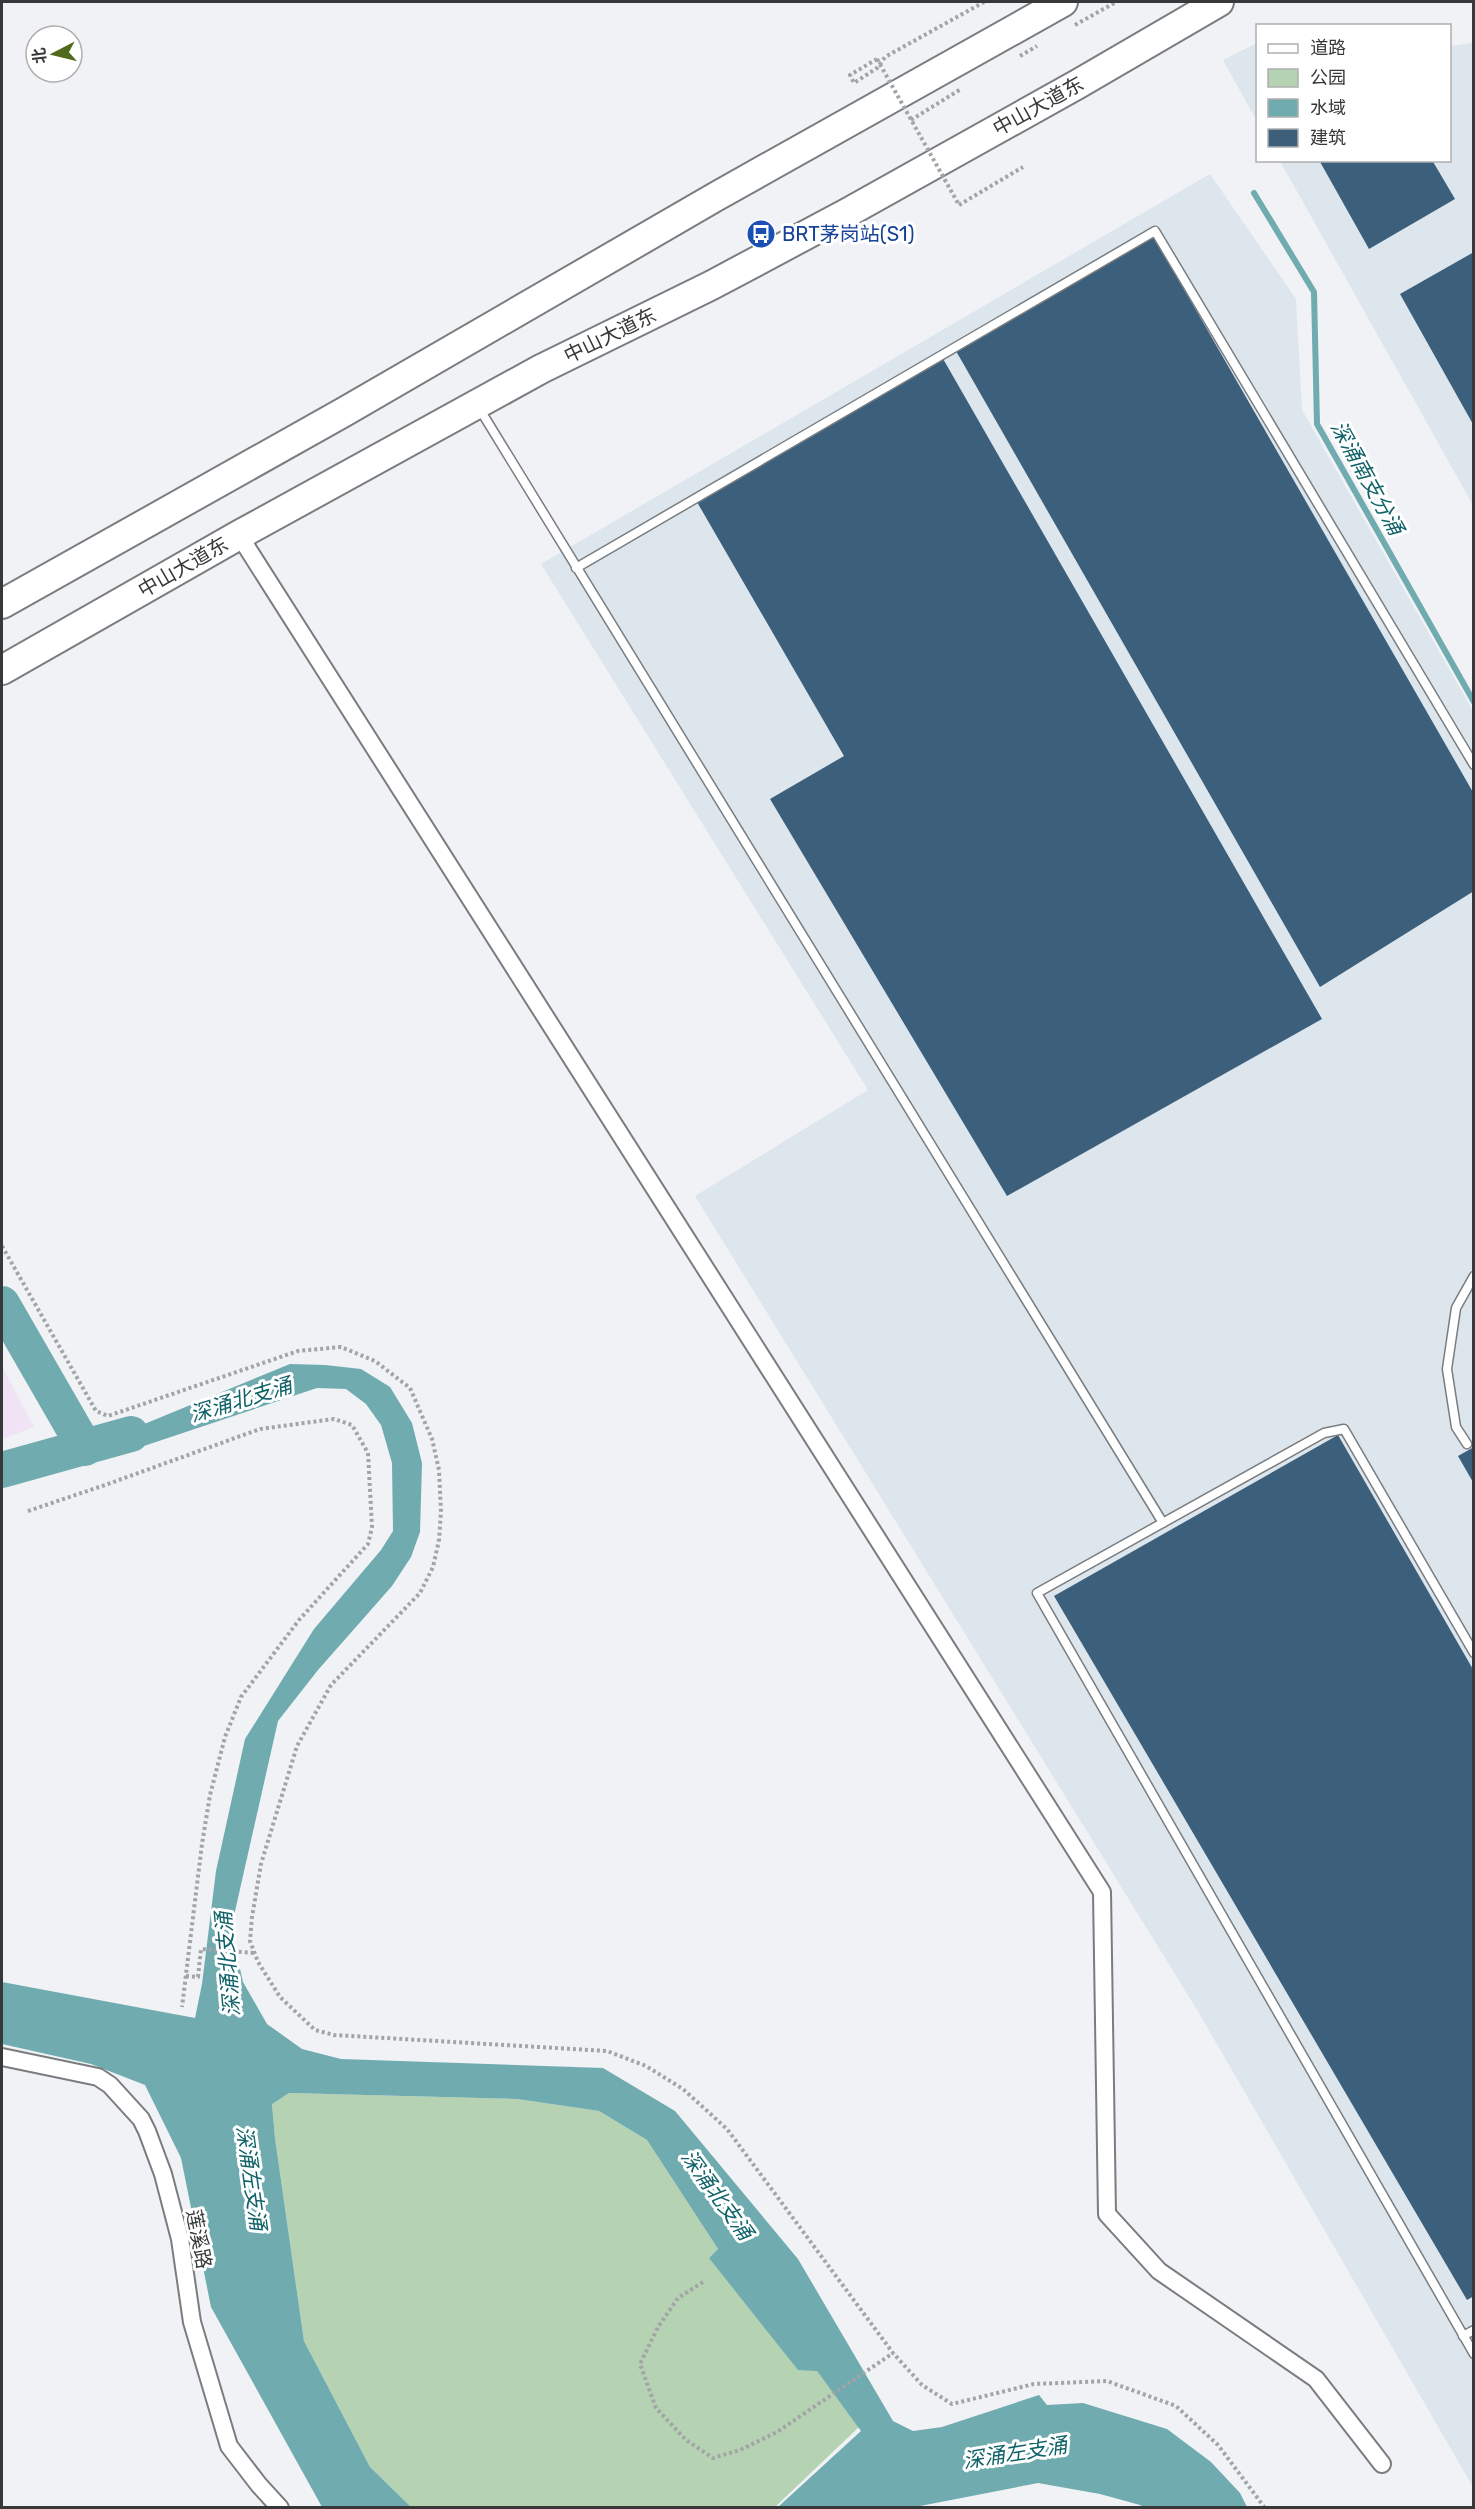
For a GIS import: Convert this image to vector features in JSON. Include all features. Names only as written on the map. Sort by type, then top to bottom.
[{"type":"highway","points":[[2,604],[354,406],[746,179],[1063,2]]},
{"type":"highway","name":"中山大道东","points":[[2,670],[476,404],[767,256],[1078,84],[1219,2]]},
{"type":"street","points":[[239,535],[1102,1892],[1107,2214],[1159,2271],[1316,2379],[1382,2464]]},
{"type":"street","name":"莲溪路","points":[[2,2057],[98,2077],[110,2085],[141,2119],[164,2174],[180,2239],[192,2322],[229,2446],[280,2508]]},
{"type":"lane","points":[[576,568],[1155,231],[1473,765]]},
{"type":"lane","points":[[476,404],[1163,1523]]},
{"type":"lane","points":[[1467,1444],[1456,1427],[1447,1369],[1456,1308],[1473,1276]]},
{"type":"lane","points":[[1473,1653],[1344,1429],[1324,1433],[1037,1593],[1473,2354]]},
{"type":"lane","points":[[1463,2336],[1473,2330]]},
{"type":"path","points":[[984,2],[885,57],[877,68],[854,82],[850,75],[877,59],[911,120],[958,205],[1023,167]]},
{"type":"path","points":[[911,120],[969,84]]},
{"type":"path","points":[[2,1246],[96,1412],[108,1416],[298,1351],[341,1347],[375,1361],[410,1388],[432,1439],[439,1470],[441,1512],[439,1540],[433,1567],[420,1593],[331,1685],[297,1746],[261,1864],[250,1941],[280,1997],[315,2030],[334,2035],[607,2051],[646,2066],[683,2089],[727,2128],[893,2353],[922,2385],[952,2404],[1034,2384],[1107,2381],[1176,2406],[1218,2445],[1266,2508]]},
{"type":"path","points":[[28,1510],[260,1429],[334,1419],[352,1425],[368,1454],[372,1527],[368,1544],[299,1620],[242,1697],[225,1737],[210,1795],[202,1845],[182,2007]]},
{"type":"path","points":[[186,1976],[198,1977],[201,1949],[255,1953]]},
{"type":"path","points":[[703,2282],[678,2298],[658,2327],[640,2364],[656,2408],[686,2440],[713,2458],[740,2450],[777,2432],[873,2364],[893,2353]]},
{"type":"shaded area","points":[[1473,43],[1473,505],[1281,162],[1451,162],[1451,46]]},
{"type":"shaded area","points":[[1256,44],[1256,119],[1223,60]]},
{"type":"shaded area","points":[[1210,174],[1296,299],[1302,410],[1473,711],[1473,2487],[1199,2013],[695,1196],[868,1090],[541,564]]},
{"type":"shaded area","points":[[2,1366],[34,1427],[2,1439]]},
{"type":"green space","points":[[289,2093],[517,2099],[599,2111],[647,2140],[718,2249],[709,2258],[817,2371],[859,2427],[775,2507],[411,2507],[370,2467],[304,2341],[272,2103]]},
{"type":"water","name":"深涌左支涌","points":[[290,1364],[361,1369],[390,1387],[412,1423],[422,1463],[420,1532],[411,1557],[392,1586],[318,1670],[278,1721],[231,1929],[243,1982],[267,2024],[302,2049],[341,2059],[603,2068],[675,2111],[798,2259],[893,2421],[913,2431],[942,2427],[1039,2395],[1047,2405],[1083,2403],[1167,2429],[1211,2462],[1240,2493],[1247,2507],[1143,2507],[1100,2494],[1038,2483],[915,2507],[778,2507],[861,2431],[817,2371],[798,2370],[709,2258],[718,2249],[647,2140],[599,2111],[517,2099],[289,2093],[272,2104],[304,2341],[370,2467],[411,2507],[322,2507],[211,2307],[181,2158],[145,2085],[91,2064],[2,2044],[2,1982],[195,2018],[202,1984],[216,1871],[245,1739],[314,1629],[381,1550],[393,1531],[392,1463],[381,1425],[366,1404],[346,1389],[317,1388],[114,1456],[2,1487],[2,1472],[40,1467]]},
{"type":"building","points":[[1320,162],[1433,162],[1455,199],[1369,249]]},
{"type":"building","points":[[1154,237],[1474,794],[1474,891],[1320,987],[956,351]]},
{"type":"building","points":[[1474,252],[1474,426],[1400,294]]},
{"type":"building","points":[[942,357],[1322,1019],[1007,1196],[770,799],[844,756],[697,502]]},
{"type":"building","points":[[1338,1435],[1474,1671],[1474,2296],[1467,2300],[1054,1596]]},
{"type":"building","points":[[1474,1447],[1474,1484],[1458,1456]]},
{"type":"waterway","name":"深涌南支分涌","points":[[1254,193],[1314,292],[1317,424],[1474,702]]},
{"type":"waterway","points":[[2,1304],[85,1448]]},
{"type":"waterway","name":"深涌北支涌","points":[[2,1470],[131,1434]]},
{"type":"place","name":"BRT茅岗站(S1)","points":[[761,234]]}]
